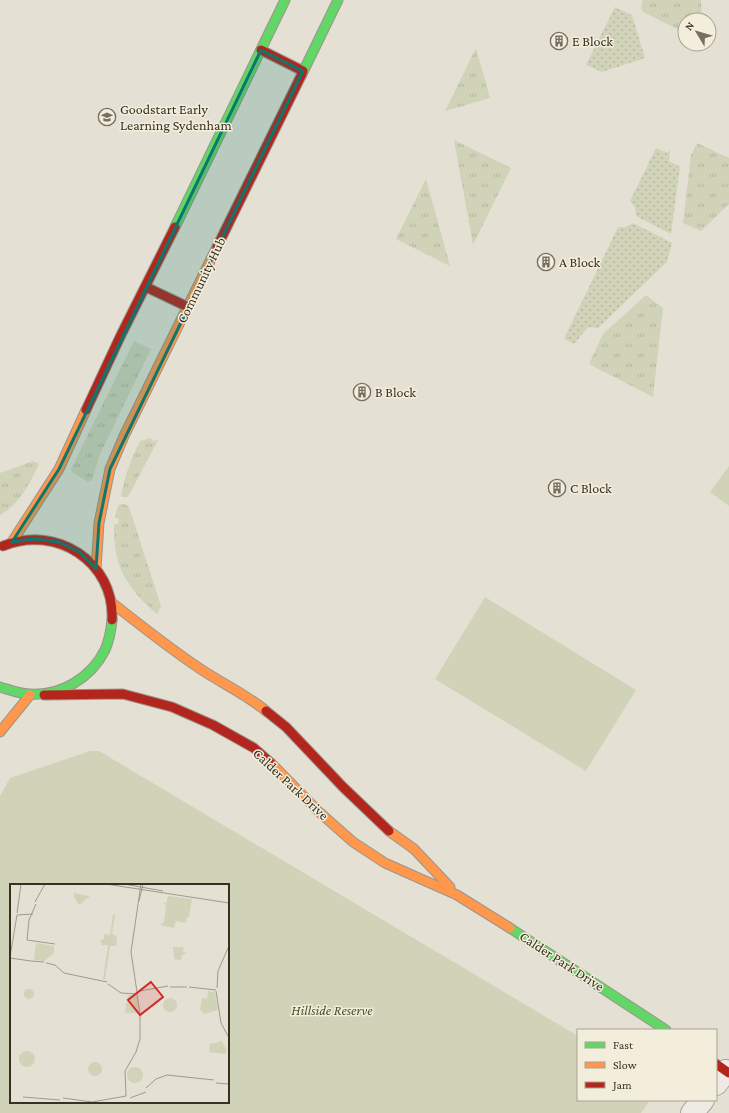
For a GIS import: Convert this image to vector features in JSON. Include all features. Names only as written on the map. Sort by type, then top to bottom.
[{"type":"street","points":[[0,548],[11,542],[59,469],[120,337],[146,287],[285,0]]},
{"type":"street","name":"Community Hub","points":[[96,569],[99,523],[110,470],[124,436],[338,0]]},
{"type":"street","points":[[260,50],[303,71]]},
{"type":"street","points":[[146,287],[188,307]]},
{"type":"street","points":[[0,542],[11,542],[34,538],[58,542],[79,552],[96,569],[106,584],[111,602],[112,627],[105,652],[90,672],[68,688],[44,695]]},
{"type":"street","name":"Calder Park Drive","points":[[111,602],[157,638],[194,664],[255,702],[286,728],[385,828],[414,849],[457,895]]},
{"type":"street","name":"Calder Park Drive","points":[[0,687],[11,692],[30,695],[123,694],[172,707],[213,725],[254,748],[280,771],[318,811],[353,842],[385,863],[457,895],[530,940],[664,1029]]},
{"type":"street","points":[[0,732],[30,695]]},
{"type":"street","points":[[681,1113],[687,1101]]},
{"type":"street","points":[[692,1113],[702,1101]]},
{"type":"highlighted area","points":[[261,50],[303,71],[110,469],[99,523],[96,569],[79,552],[58,542],[34,539],[12,542],[59,469]]},
{"type":"green space","points":[[701,0],[702,12],[677,12],[677,29],[643,12],[641,8],[642,1]]},
{"type":"green space","points":[[615,7],[632,15],[645,58],[602,72],[586,65]]},
{"type":"green space","points":[[476,48],[490,98],[445,111]]},
{"type":"green space","points":[[454,140],[511,168],[473,245]]},
{"type":"green space","points":[[697,143],[729,158],[729,204],[701,231],[683,223],[691,155]]},
{"type":"green space","points":[[656,148],[667,153],[670,150],[669,161],[680,167],[671,234],[636,216],[635,207],[630,201]]},
{"type":"green space","points":[[426,179],[450,266],[396,239]]},
{"type":"green space","points":[[633,223],[672,243],[667,262],[598,328],[588,327],[574,344],[564,339],[618,227],[626,227]]},
{"type":"green space","points":[[646,295],[663,308],[653,397],[589,364],[603,334]]},
{"type":"green space","points":[[134,341],[151,349],[100,454],[92,480],[88,482],[72,472],[71,469]]},
{"type":"green space","points":[[151,438],[152,441],[158,440],[128,497],[122,497],[121,495],[126,474],[137,447],[140,441]]},
{"type":"green space","points":[[33,461],[39,464],[28,486],[13,505],[0,515],[0,473]]},
{"type":"green space","points":[[729,466],[729,506],[710,492]]},
{"type":"green space","points":[[125,504],[129,507],[161,606],[157,614],[146,604],[130,585],[119,564],[114,539],[114,524],[118,524],[119,519],[115,518],[118,505]]},
{"type":"green space","points":[[485,597],[636,690],[586,771],[435,679]]},
{"type":"green space","name":"Hillside Reserve","points":[[90,751],[99,751],[577,1035],[577,1101],[647,1101],[648,1103],[641,1113],[0,1113],[0,796],[10,778]]},
{"type":"traffic: fast","points":[[175,227],[285,0]]},
{"type":"traffic: fast","points":[[302,74],[338,0]]},
{"type":"traffic: fast","points":[[0,687],[15,692],[42,694],[53,692],[74,683],[92,669],[99,660],[108,643],[112,620]]},
{"type":"traffic: fast","points":[[510,928],[664,1029]]},
{"type":"traffic: slow","points":[[96,569],[99,523],[110,469],[124,436],[217,247]]},
{"type":"traffic: slow","points":[[12,542],[59,469],[86,410]]},
{"type":"traffic: slow","points":[[111,602],[188,660],[250,699],[266,711]]},
{"type":"traffic: slow","points":[[0,732],[30,695]]},
{"type":"traffic: slow","points":[[271,763],[318,811],[353,842],[385,863],[457,895],[510,928]]},
{"type":"traffic: slow","points":[[389,831],[414,849],[450,887]]},
{"type":"traffic: jam","points":[[261,50],[303,71]]},
{"type":"traffic: jam","points":[[217,247],[302,74]]},
{"type":"traffic: jam","points":[[86,410],[120,337],[175,227]]},
{"type":"traffic: jam","points":[[146,287],[188,307]]},
{"type":"traffic: jam","points":[[3,546],[23,540],[43,540],[62,544],[78,553],[93,565],[104,581],[110,599],[112,620]]},
{"type":"traffic: jam","points":[[44,695],[123,694],[172,707],[213,725],[254,748],[271,763]]},
{"type":"traffic: jam","points":[[266,711],[286,727],[343,787],[389,831]]},
{"type":"traffic: jam","points":[[717,1065],[729,1073]]},
{"type":"place","name":"E Block","points":[[559,41]]},
{"type":"place","name":"Goodstart Early Learning Sydenham","points":[[107,117]]},
{"type":"place","name":"A Block","points":[[546,262]]},
{"type":"place","name":"B Block","points":[[362,392]]},
{"type":"place","name":"C Block","points":[[557,488]]}]
